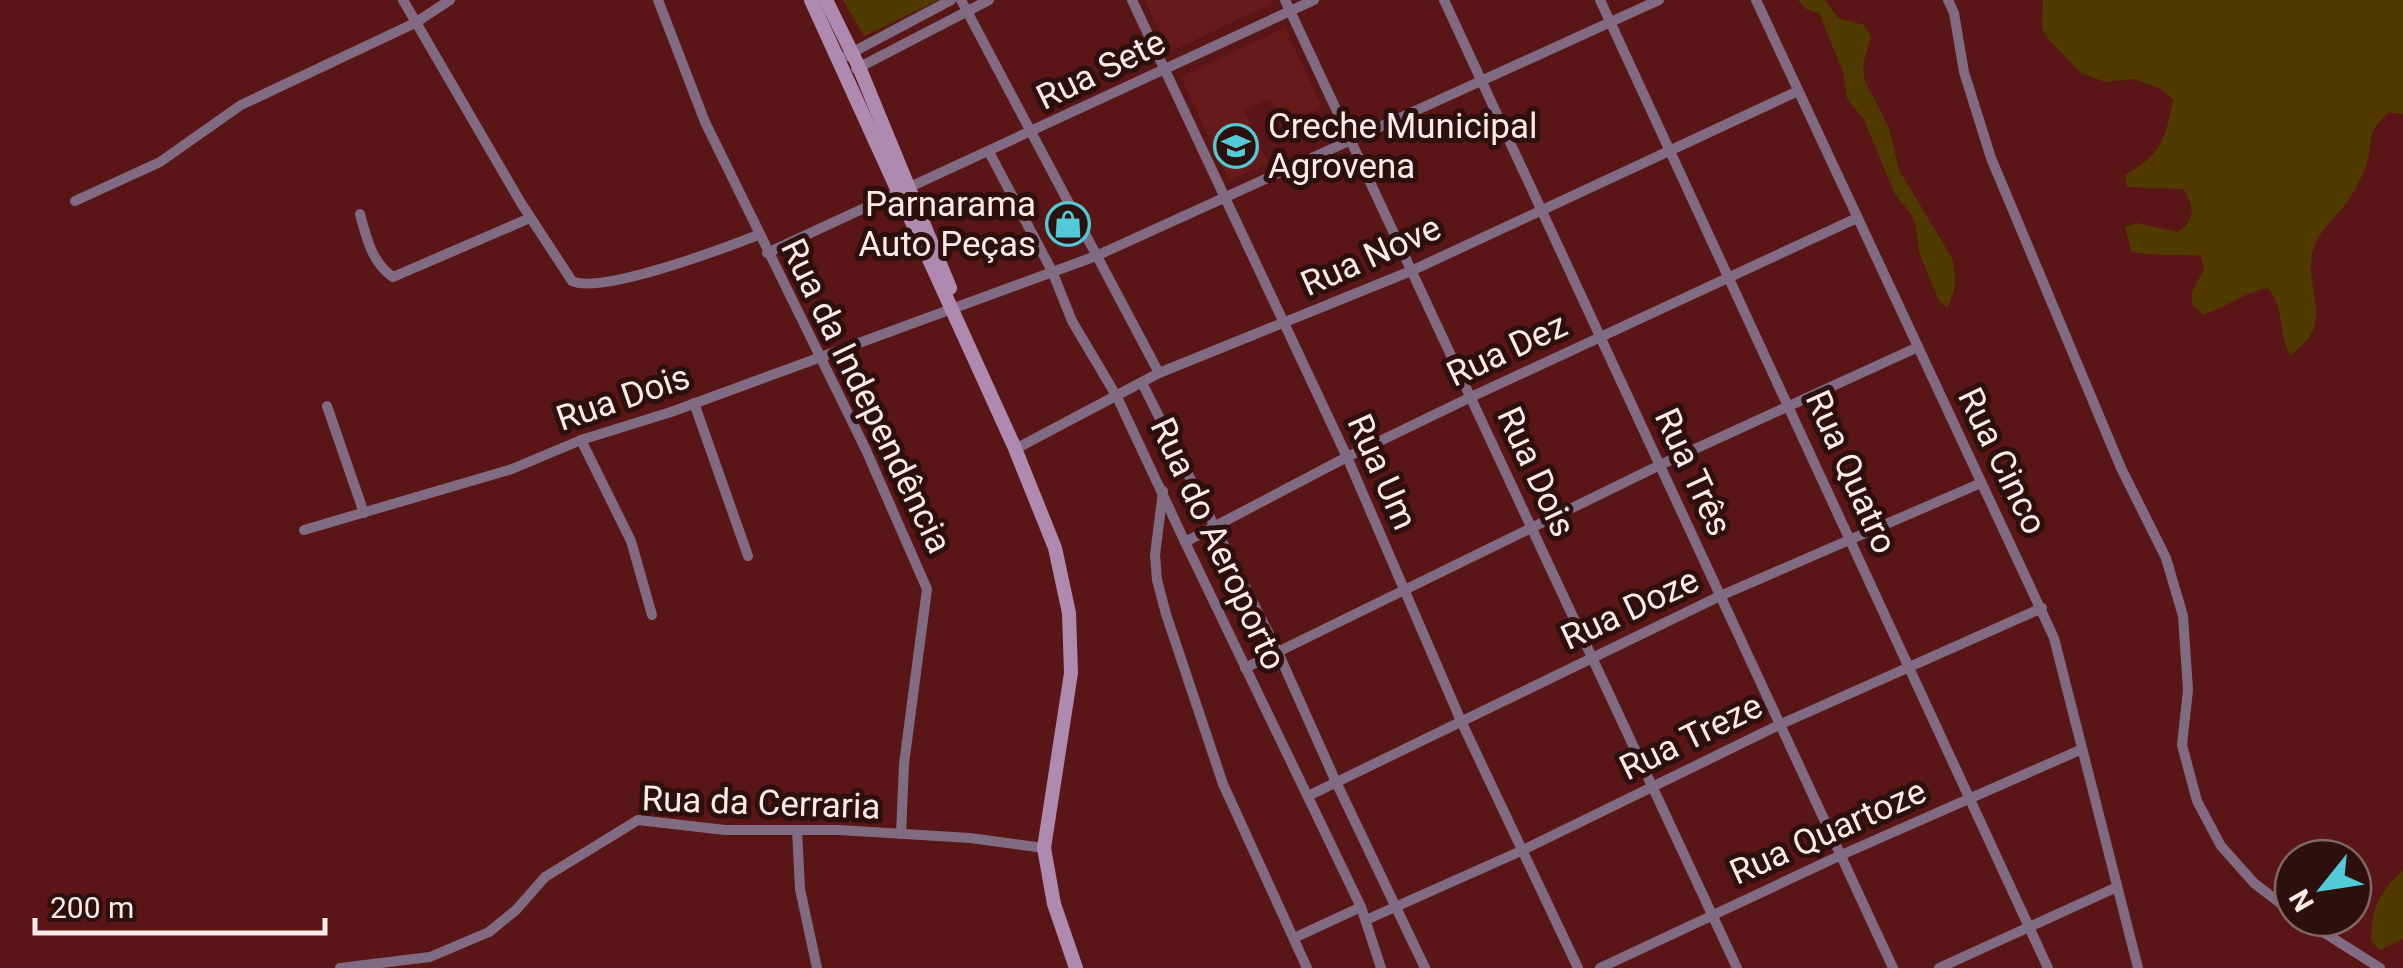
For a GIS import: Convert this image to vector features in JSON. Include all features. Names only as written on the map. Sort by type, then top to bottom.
[{"type":"street","points":[[402,0],[553,255],[565,274],[582,286],[645,273],[758,235]]},
{"type":"street","points":[[75,202],[160,162],[241,106],[415,23],[450,0]]},
{"type":"street","name":"Rua da Independência","points":[[658,0],[704,122],[866,450],[927,589],[904,764],[900,834]]},
{"type":"street","points":[[811,0],[849,63]]},
{"type":"street","points":[[826,0],[849,63],[1045,519],[1069,612],[1071,673],[1044,848],[1054,904],[1076,968]]},
{"type":"street","points":[[849,63],[951,0]]},
{"type":"street","points":[[849,63],[964,5],[990,0]]},
{"type":"street","name":"Rua Um","points":[[1132,0],[1348,456],[1402,588],[1578,968]]},
{"type":"street","name":"Rua Sete","points":[[903,189],[1033,133],[1288,6],[1314,0]]},
{"type":"street","name":"Rua Três","points":[[1444,0],[1893,968]]},
{"type":"street","name":"Rua Quatro","points":[[1600,0],[2048,968]]},
{"type":"street","name":"Rua Dois","points":[[304,530],[512,469],[581,440],[694,403],[1096,256],[1659,0]]},
{"type":"street","name":"Rua Cinco","points":[[1756,0],[2042,608],[2060,656],[2080,750],[2138,968]]},
{"type":"street","points":[[1948,0],[1954,13],[1964,72],[1991,158],[2121,468],[2166,558],[2183,616],[2188,690],[2182,746],[2197,800],[2221,846],[2273,897]]},
{"type":"street","points":[[964,5],[1159,373]]},
{"type":"street","name":"Rua Dois","points":[[1288,6],[1737,968]]},
{"type":"street","name":"Rua Nove","points":[[1021,446],[1159,373],[1411,270],[1798,91]]},
{"type":"street","name":"Rua do Aeroporto","points":[[989,152],[1052,271],[1072,322],[1163,490],[1361,907],[1381,968]]},
{"type":"street","points":[[767,254],[903,189]]},
{"type":"street","points":[[360,214],[369,246],[392,277],[530,218]]},
{"type":"street","name":"Rua Dez","points":[[1185,542],[1470,397],[1857,218]]},
{"type":"street","points":[[954,310],[1047,503],[1064,554],[1076,619],[1075,684],[1052,847],[1058,888],[1084,968]]},
{"type":"street","points":[[1246,668],[1402,588],[1918,347]]},
{"type":"street","points":[[1142,383],[1277,650],[1426,968]]},
{"type":"street","points":[[694,403],[748,556]]},
{"type":"street","points":[[327,406],[364,513]]},
{"type":"street","points":[[581,440],[631,540],[652,615]]},
{"type":"street","name":"Rua Doze","points":[[1308,796],[1720,596],[1980,482]]},
{"type":"street","points":[[1163,490],[1156,555],[1157,580],[1166,614],[1210,753],[1306,968]]},
{"type":"street","name":"Rua Treze","points":[[1366,920],[1521,851],[1779,725],[2042,608]]},
{"type":"street","name":"Rua Quartoze","points":[[1600,968],[2080,750]]},
{"type":"street","name":"Rua da Cerraria","points":[[340,968],[430,957],[490,932],[545,877],[638,820],[710,829],[970,838],[1044,848]]},
{"type":"street","points":[[797,830],[800,888],[816,968]]},
{"type":"street","points":[[1939,968],[2117,887]]},
{"type":"street","points":[[1294,938],[1361,907]]},
{"type":"street","points":[[2333,938],[2380,968]]},
{"type":"shaded area","points":[[843,0],[939,0],[864,36]]},
{"type":"shaded area","points":[[1145,0],[1272,0],[1274,3],[1169,52]]},
{"type":"shaded area","points":[[1798,0],[1825,0],[1838,18],[1864,25],[1871,37],[1863,64],[1864,79],[1889,128],[1899,170],[1952,258],[1955,283],[1947,308],[1938,299],[1919,252],[1911,214],[1895,194],[1864,120],[1847,98],[1843,72],[1819,13],[1806,9]]},
{"type":"shaded area","points":[[2043,0],[2403,0],[2403,114],[2389,112],[2375,128],[2367,164],[2357,186],[2315,244],[2311,265],[2316,319],[2305,343],[2290,355],[2277,304],[2268,288],[2203,314],[2192,305],[2192,292],[2204,269],[2201,256],[2131,251],[2125,227],[2137,223],[2177,232],[2190,218],[2190,201],[2183,189],[2127,187],[2125,175],[2160,145],[2173,100],[2163,90],[2134,79],[2105,82],[2081,73],[2042,28]]},
{"type":"shaded area","points":[[1285,27],[1322,107],[1283,125],[1270,98],[1244,111],[1268,163],[1229,181],[1181,77]]},
{"type":"shaded area","points":[[2403,871],[2403,939],[2380,950],[2371,941],[2373,920],[2388,886]]},
{"type":"place","name":"Creche Municipal Agrovena","points":[[1236,146]]},
{"type":"place","name":"Parnarama Auto Peças","points":[[1068,224]]}]
